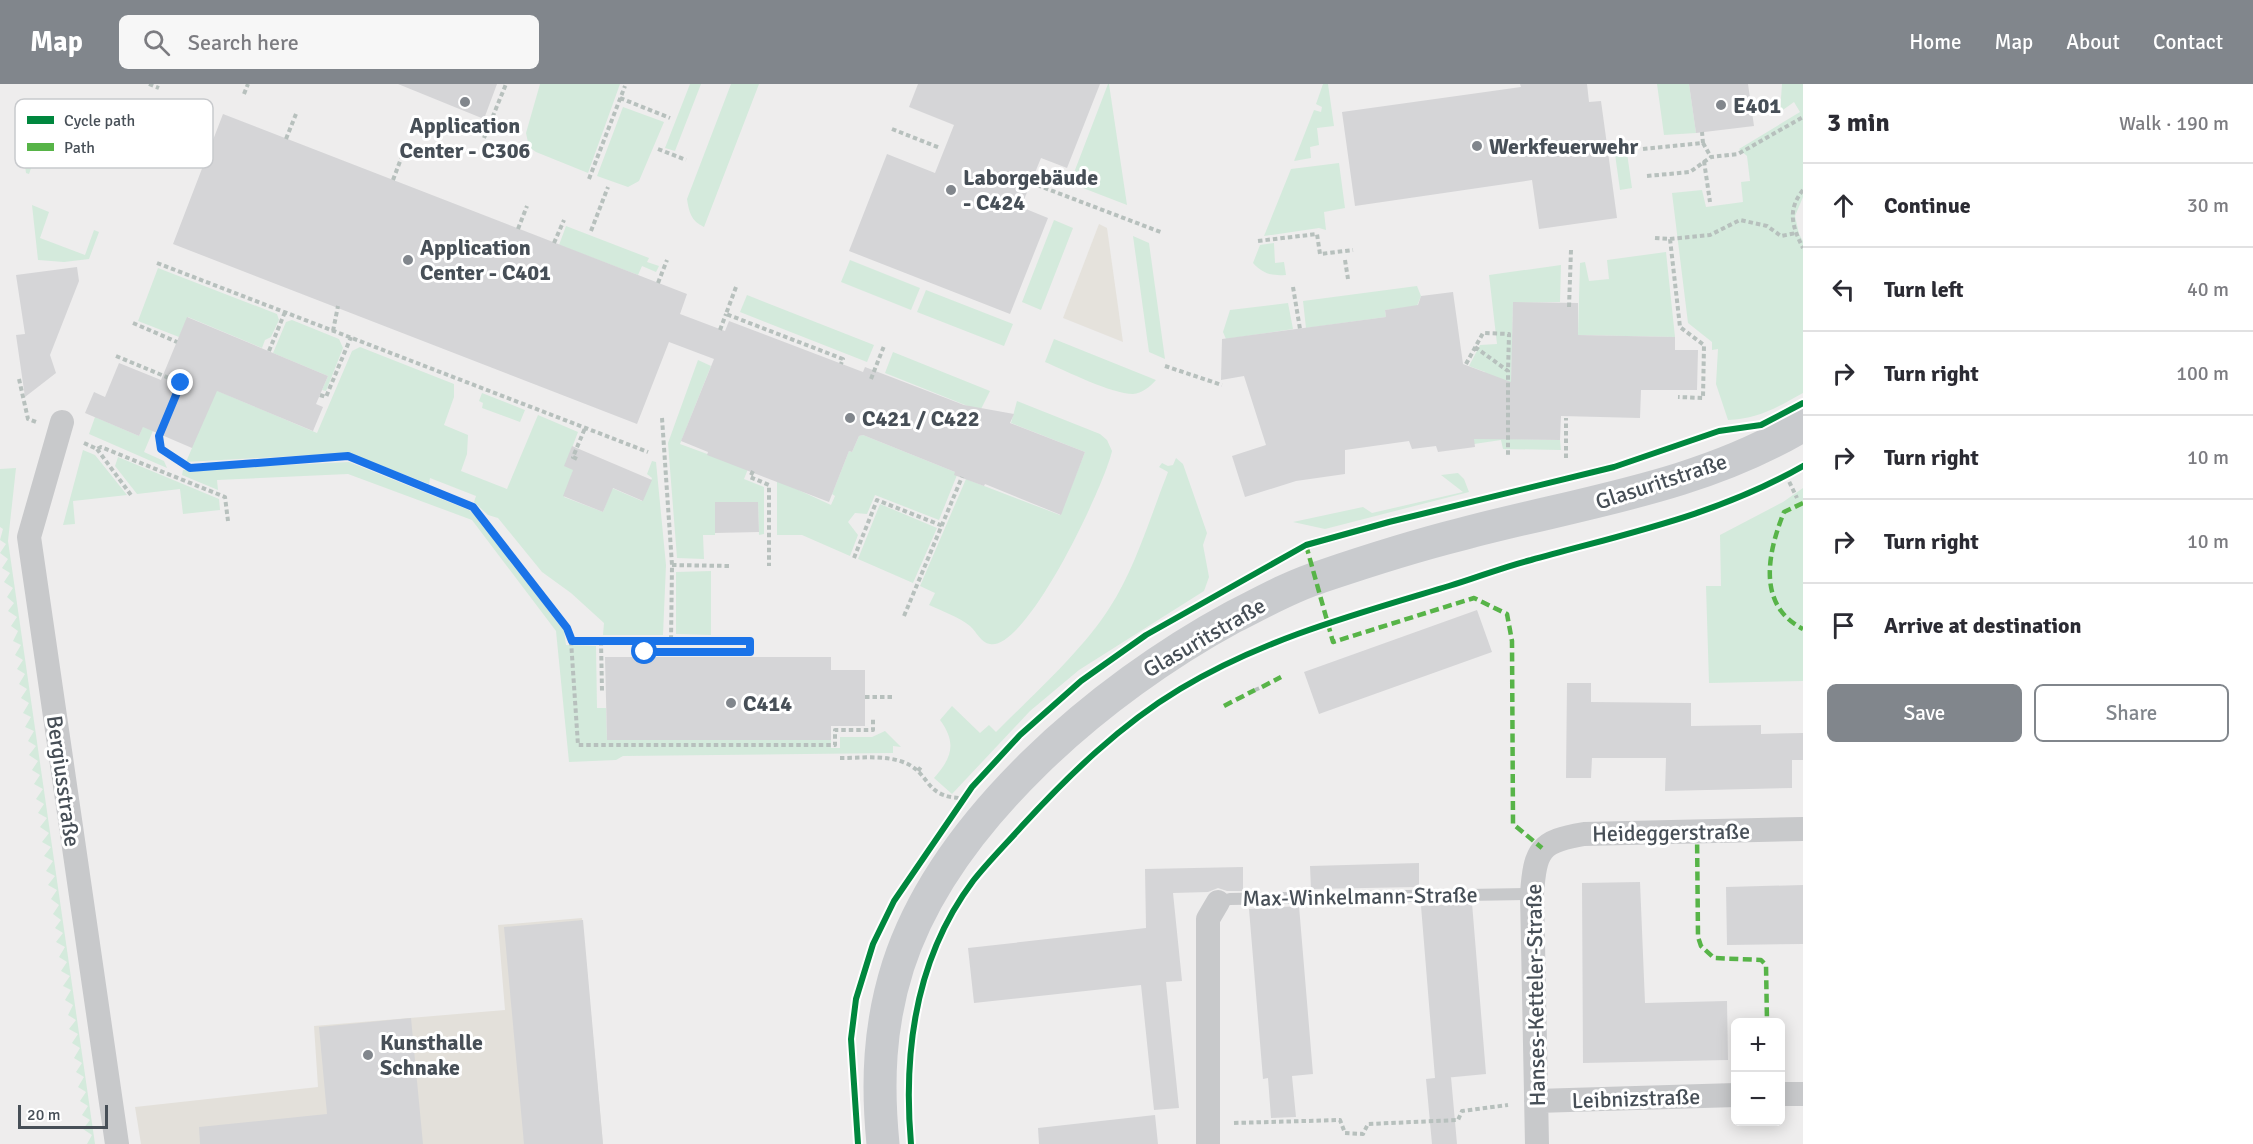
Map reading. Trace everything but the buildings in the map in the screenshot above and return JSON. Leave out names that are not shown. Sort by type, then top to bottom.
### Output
[{"type":"main road","name":"Glasuritstraße","points":[[883,1144],[878,1075],[880,1043],[898,965],[914,927],[943,877],[987,813],[1069,730],[1124,684],[1185,644],[1256,605],[1316,578],[1461,534],[1609,500],[1703,472],[1803,425]]},
{"type":"street","name":"Bergiusstraße","points":[[60,428],[28,537],[117,1144]]},
{"type":"street","name":"Heideggerstraße","points":[[1542,848],[1551,841],[1584,834],[1803,829]]},
{"type":"street","name":"Hanses-Ketteler-Straße","points":[[1536,1144],[1532,894],[1536,858],[1542,848]]},
{"type":"street","name":"Max-Winkelmann-Straße","points":[[1208,1134],[1208,919],[1218,902]]},
{"type":"street","points":[[1785,1094],[1803,1094]]},
{"type":"street","name":"Leibnizstraße","points":[[1536,1101],[1731,1095]]},
{"type":"lane","name":"Max-Winkelmann-Straße","points":[[1218,902],[1230,899],[1532,894]]},
{"type":"path","points":[[149,84],[159,88]]},
{"type":"path","points":[[244,94],[248,84]]},
{"type":"path","points":[[484,138],[506,84]]},
{"type":"path","points":[[589,179],[625,86]]},
{"type":"path","points":[[620,98],[670,118]]},
{"type":"path","points":[[286,139],[296,114]]},
{"type":"path","points":[[1647,176],[1690,172],[1711,157],[1738,154],[1803,117]]},
{"type":"path","points":[[892,129],[940,148]]},
{"type":"path","points":[[1702,132],[1703,143],[1711,157]]},
{"type":"path","points":[[1643,149],[1703,143]]},
{"type":"path","points":[[658,150],[686,160]]},
{"type":"path","points":[[393,180],[402,156]]},
{"type":"path","points":[[1704,161],[1710,202]]},
{"type":"path","points":[[1037,185],[1162,233]]},
{"type":"path","points":[[591,231],[608,187]]},
{"type":"path","points":[[1803,189],[1795,201],[1792,214],[1796,233],[1803,248]]},
{"type":"path","points":[[518,229],[527,206]]},
{"type":"path","points":[[554,243],[564,220]]},
{"type":"path","points":[[1655,238],[1710,235],[1740,220],[1767,226],[1781,236],[1796,233]]},
{"type":"path","points":[[1258,241],[1317,234],[1320,254],[1353,249]]},
{"type":"path","points":[[1670,238],[1680,327],[1704,345],[1703,398],[1678,397]]},
{"type":"path","points":[[1569,308],[1571,250]]},
{"type":"path","points":[[658,283],[667,260]]},
{"type":"path","points":[[1345,260],[1348,279]]},
{"type":"path","points":[[157,263],[648,452]]},
{"type":"path","points":[[1293,286],[1300,328]]},
{"type":"path","points":[[720,330],[736,287]]},
{"type":"path","points":[[333,331],[338,306]]},
{"type":"path","points":[[269,351],[285,312]]},
{"type":"path","points":[[726,314],[843,359],[841,364]]},
{"type":"path","points":[[133,323],[177,342]]},
{"type":"path","points":[[1466,364],[1483,333],[1509,334],[1508,456]]},
{"type":"path","points":[[320,395],[326,398],[351,338]]},
{"type":"path","points":[[871,379],[884,346]]},
{"type":"path","points":[[1475,347],[1508,371]]},
{"type":"path","points":[[116,356],[181,383],[159,436],[161,449],[190,468],[348,456],[473,507],[567,628],[572,641],[578,745],[835,745],[835,730],[873,730],[873,718]]},
{"type":"path","points":[[1165,366],[1222,385]]},
{"type":"path","points":[[20,379],[28,419],[60,428],[97,449],[131,495]]},
{"type":"path","points":[[662,418],[672,565],[671,641]]},
{"type":"path","points":[[1566,418],[1566,458]]},
{"type":"path","points":[[577,459],[573,457],[585,428]]},
{"type":"path","points":[[97,449],[101,447],[225,497],[228,521]]},
{"type":"path","points":[[753,471],[750,477],[769,485],[769,566]]},
{"type":"path","points":[[1786,475],[1797,498]]},
{"type":"path","points":[[904,616],[962,477]]},
{"type":"path","points":[[855,558],[877,500],[943,526]]},
{"type":"path","points":[[672,565],[729,566]]},
{"type":"path","points":[[601,640],[602,691]]},
{"type":"path","points":[[572,641],[750,641],[750,652],[645,652],[645,657]]},
{"type":"path","points":[[1255,690],[1262,687]]},
{"type":"path","points":[[865,697],[893,697]]},
{"type":"path","points":[[840,758],[876,758],[903,762],[918,771],[935,792],[945,797],[965,798]]},
{"type":"path","points":[[918,771],[921,766]]},
{"type":"path","points":[[1208,1134],[1340,1120],[1345,1133],[1363,1134],[1368,1124],[1458,1120],[1462,1111],[1536,1101]]},
{"type":"shaded area","points":[[582,918],[603,1144],[141,1144],[135,1107],[318,1087],[314,1026],[505,1010],[498,925]]},
{"type":"green space","points":[[540,84],[620,84],[588,173],[529,147],[526,133]]},
{"type":"green space","points":[[690,84],[701,84],[675,151],[665,148]]},
{"type":"green space","points":[[731,84],[759,84],[704,227],[691,216],[687,199]]},
{"type":"green space","points":[[1109,84],[1127,205],[1070,183]]},
{"type":"green space","points":[[1323,84],[1328,84],[1334,126],[1317,128],[1319,145],[1310,147],[1311,158],[1294,161],[1314,110],[1321,112],[1322,107],[1316,104]]},
{"type":"green space","points":[[1657,84],[1689,84],[1696,133],[1664,135]]},
{"type":"green space","points":[[1782,84],[1803,84],[1803,197],[1795,216],[1803,241],[1803,393],[1758,415],[1728,420],[1716,384],[1718,349],[1712,350],[1712,342],[1688,323],[1672,193],[1702,190],[1706,207],[1743,202],[1741,182],[1750,181],[1747,156],[1739,149],[1800,112],[1794,102],[1780,112]]},
{"type":"green space","points":[[623,107],[664,122],[639,181],[628,187],[597,176]]},
{"type":"green space","points":[[1626,146],[1632,188],[1620,190],[1614,147]]},
{"type":"green space","points":[[1339,163],[1345,208],[1324,212],[1326,230],[1319,228],[1264,236],[1291,169]]},
{"type":"green space","points":[[25,168],[31,168],[29,174],[26,173]]},
{"type":"green space","points":[[32,205],[49,212],[40,238],[85,255],[94,230],[99,232],[89,259],[64,262],[38,260]]},
{"type":"green space","points":[[1054,220],[1073,228],[1041,310],[1022,302]]},
{"type":"green space","points":[[566,226],[649,258],[647,262],[659,266],[656,272],[642,266],[638,275],[559,245]]},
{"type":"green space","points":[[1133,236],[1149,243],[1165,359],[1149,352]]},
{"type":"green space","points":[[1274,243],[1275,263],[1284,262],[1286,275],[1268,274],[1253,263],[1260,245]]},
{"type":"green space","points":[[1666,252],[1675,337],[1578,335],[1580,263],[1585,262],[1589,281],[1609,279],[1607,260]]},
{"type":"green space","points":[[850,260],[920,288],[911,310],[841,282]]},
{"type":"green space","points":[[1561,265],[1560,302],[1513,303],[1510,439],[1560,440],[1561,450],[1503,449],[1501,440],[1474,444],[1473,437],[1489,400],[1485,372],[1469,366],[1480,345],[1497,344],[1489,275]]},
{"type":"green space","points":[[158,268],[277,314],[279,320],[271,337],[265,340],[262,348],[188,317],[179,337],[138,321]]},
{"type":"green space","points":[[1417,286],[1421,296],[1417,306],[1385,310],[1386,317],[1306,328],[1303,301]]},
{"type":"green space","points":[[926,290],[1013,324],[1004,346],[917,312]]},
{"type":"green space","points":[[747,295],[874,345],[867,362],[740,312]]},
{"type":"green space","points":[[1288,303],[1293,329],[1226,339],[1223,332],[1230,310]]},
{"type":"green space","points":[[292,320],[339,339],[343,348],[326,391],[322,390],[328,376],[273,353],[286,322]]},
{"type":"green space","points":[[1054,339],[1156,380],[1146,389],[1133,394],[1113,390],[1089,381],[1045,362]]},
{"type":"green space","points":[[360,347],[454,384],[454,397],[444,425],[468,435],[467,454],[461,471],[507,489],[538,415],[578,432],[567,461],[575,465],[564,497],[603,512],[612,488],[642,501],[652,478],[647,474],[652,461],[656,462],[666,565],[663,635],[603,635],[604,623],[571,593],[542,572],[498,518],[488,515],[474,502],[476,496],[430,478],[429,484],[348,453],[186,462],[192,448],[192,380],[317,433],[352,351]]},
{"type":"green space","points":[[893,352],[990,391],[980,411],[885,373]]},
{"type":"green space","points":[[698,360],[711,366],[680,444],[748,469],[744,479],[764,487],[764,534],[759,535],[758,502],[716,502],[715,535],[703,535],[704,559],[677,558],[668,443]]},
{"type":"green space","points":[[162,381],[168,395],[144,452],[164,461],[167,468],[89,434],[95,417],[139,436]]},
{"type":"green space","points":[[482,393],[525,410],[520,422],[482,408],[483,403],[479,401]]},
{"type":"green space","points":[[1017,401],[1100,434],[1107,440],[1112,451],[1080,528],[1043,595],[1024,621],[1006,639],[990,644],[966,623],[929,605],[935,593],[920,586],[966,479],[1060,515],[1085,452],[1011,423]]},
{"type":"green space","points":[[863,435],[955,472],[957,475],[939,520],[875,495],[867,514],[855,513],[848,522],[858,535],[850,556],[802,535],[777,535],[777,480],[831,505],[835,496],[832,494],[849,451],[852,452],[859,436]]},
{"type":"green space","points":[[83,450],[95,455],[127,495],[73,501],[75,524],[63,525]]},
{"type":"green space","points":[[118,457],[219,499],[220,510],[183,514],[180,489],[137,494],[115,466]]},
{"type":"green space","points":[[1176,458],[1183,464],[1207,533],[1203,545],[1209,577],[1204,591],[1079,670],[1030,711],[952,794],[934,778],[945,764],[950,750],[949,736],[940,720],[952,706],[980,733],[989,725],[996,732],[1072,656],[1099,623],[1119,592],[1135,559],[1168,472],[1159,467],[1162,463],[1168,466],[1173,465]]},
{"type":"green space","points":[[349,462],[469,510],[477,516],[564,631],[566,645],[596,646],[597,708],[606,708],[607,740],[831,740],[831,748],[840,748],[840,737],[872,737],[885,731],[901,747],[893,746],[893,753],[623,756],[616,760],[569,762],[556,631],[472,520],[348,474],[217,480],[218,490],[182,475],[183,470]]},
{"type":"green space","points":[[16,468],[8,541],[95,1144],[87,1144],[92,1135],[83,1129],[90,1120],[82,1115],[88,1106],[80,1101],[86,1092],[78,1087],[84,1077],[76,1072],[82,1063],[74,1058],[80,1048],[72,1043],[78,1034],[69,1029],[76,1020],[68,1015],[73,1005],[65,1000],[71,990],[63,986],[70,976],[61,971],[67,962],[59,957],[65,947],[56,942],[63,933],[55,928],[61,920],[53,914],[59,905],[51,899],[57,890],[48,885],[55,876],[46,871],[53,861],[44,856],[51,847],[42,842],[49,833],[40,827],[47,818],[38,813],[44,804],[36,799],[43,789],[34,784],[40,775],[32,770],[38,761],[29,755],[36,746],[28,741],[34,731],[25,727],[31,717],[23,713],[29,703],[21,698],[27,689],[19,684],[25,674],[17,669],[23,660],[15,655],[21,645],[13,641],[18,631],[11,626],[17,617],[8,611],[14,603],[7,597],[13,588],[4,582],[10,573],[2,568],[8,559],[0,553],[6,544],[0,540],[3,529],[0,527],[0,469]]},
{"type":"green space","points":[[1458,473],[1464,479],[1469,492],[1325,529],[1293,522],[1363,507],[1372,513],[1463,492],[1441,475]]},
{"type":"green space","points":[[1803,488],[1803,681],[1709,683],[1706,586],[1721,586],[1720,535],[1783,502]]},
{"type":"green space","points":[[880,504],[937,528],[913,583],[858,559]]},
{"type":"green space","points":[[711,571],[711,635],[676,634],[676,572]]},
{"type":"sand","points":[[1099,224],[1107,228],[1123,342],[1063,318]]},
{"type":"marked path","points":[[1803,503],[1784,512],[1774,544],[1770,576],[1772,592],[1778,606],[1788,619],[1803,629]]},
{"type":"marked path","points":[[1306,545],[1333,642],[1474,598],[1507,614],[1512,641],[1513,824],[1542,848]]},
{"type":"marked path","points":[[1262,687],[1281,677]]},
{"type":"marked path","points":[[1224,706],[1255,690]]},
{"type":"marked path","points":[[1697,831],[1698,937],[1701,946],[1714,958],[1761,960],[1766,965],[1767,1018]]},
{"type":"cycle path","points":[[858,1144],[851,1039],[856,999],[873,944],[894,901],[972,787],[1020,735],[1081,681],[1146,635],[1306,545],[1389,522],[1614,467],[1719,431],[1761,425],[1803,403]]},
{"type":"cycle path","points":[[911,1144],[909,1075],[918,1006],[926,973],[938,941],[954,910],[973,881],[1040,807],[1096,752],[1137,718],[1212,671],[1311,629],[1510,566],[1670,522],[1738,498],[1803,466]]},
{"type":"place","name":"Application Center - C306","points":[[465,102]]},
{"type":"place","name":"E401","points":[[1721,105]]},
{"type":"place","name":"Werkfeuerwehr","points":[[1477,146]]},
{"type":"place","name":"Laborgebäude - C424","points":[[951,190]]},
{"type":"place","name":"Application Center - C401","points":[[408,260]]},
{"type":"place","name":"C421 / C422","points":[[850,418]]},
{"type":"place","name":"C414","points":[[731,703]]},
{"type":"place","name":"Kunsthalle Schnake","points":[[368,1055]]},
{"type":"route","points":[[181,383],[159,436],[161,449],[181,464],[190,468],[348,456],[473,507],[567,628],[572,641],[750,641],[750,652],[645,652]]}]
